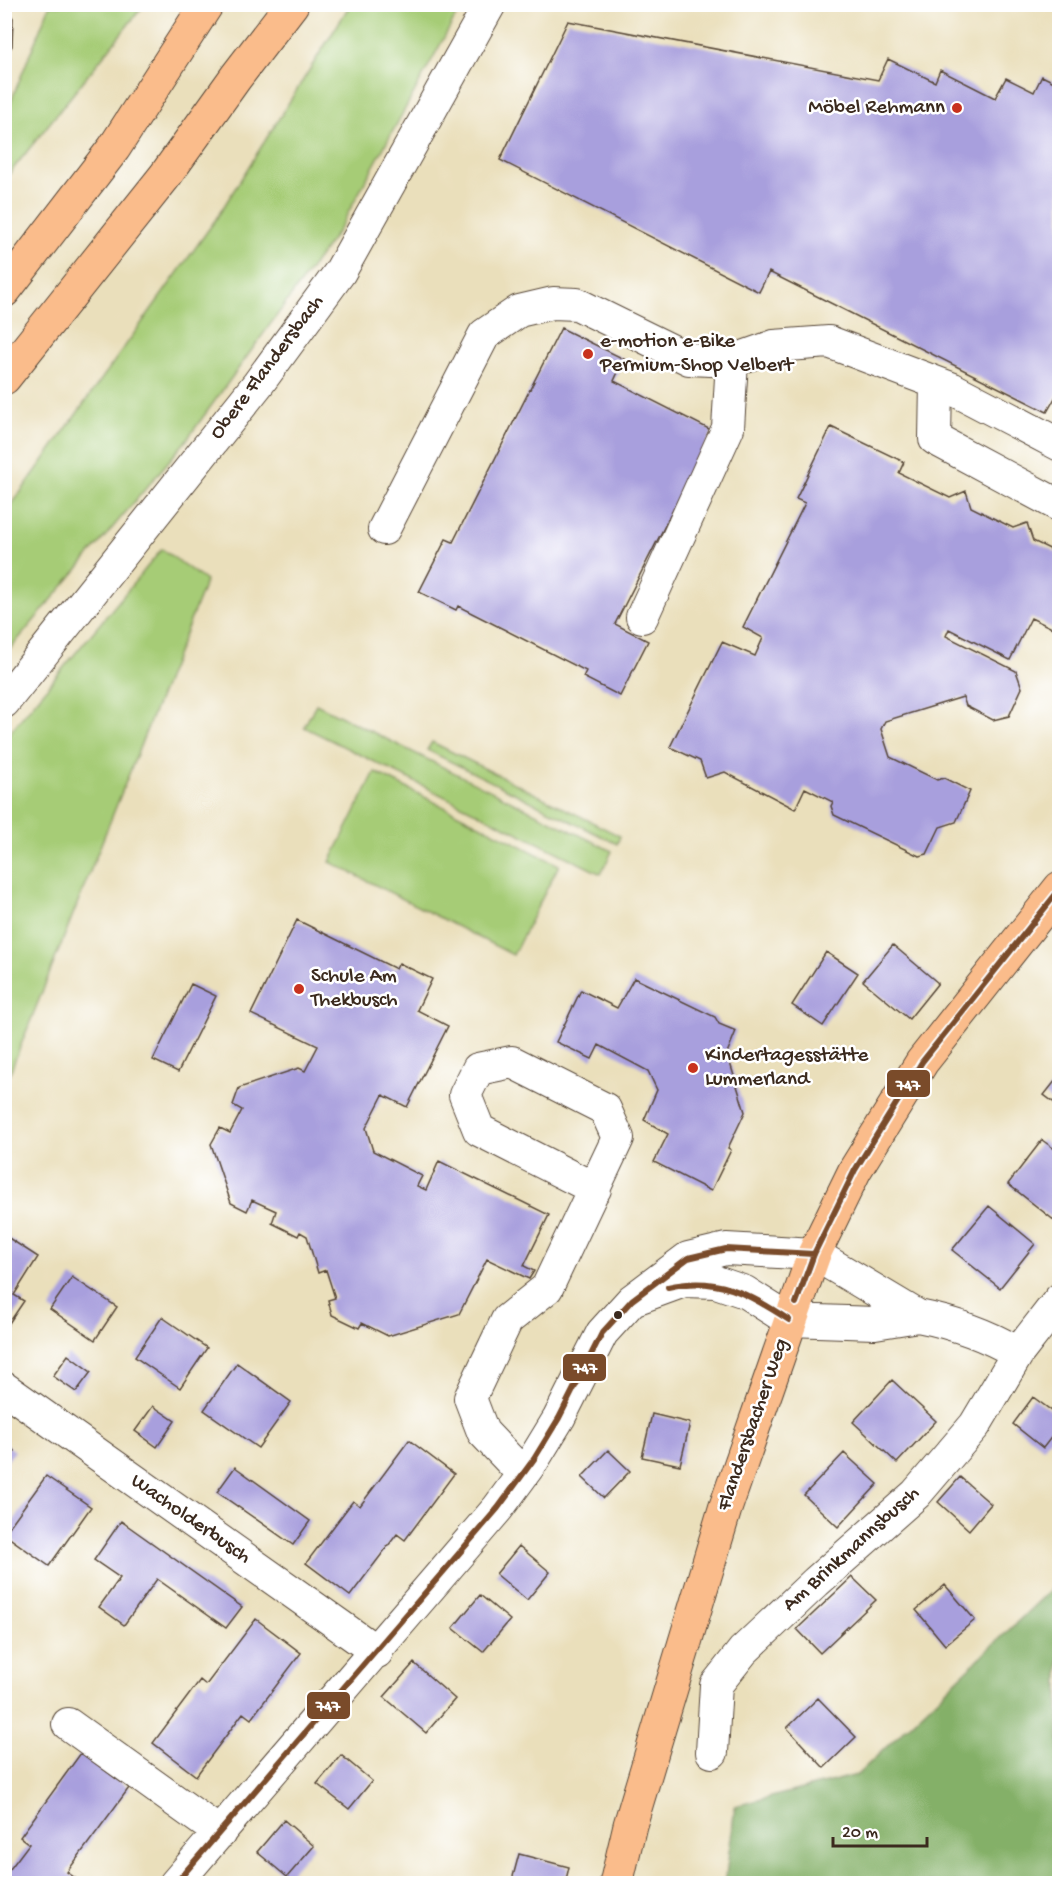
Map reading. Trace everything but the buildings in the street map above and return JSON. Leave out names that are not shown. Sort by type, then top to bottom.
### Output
[{"type":"main road","points":[[4,291],[114,148],[207,4]]},
{"type":"main road","points":[[236,77],[280,4]]},
{"type":"main road","points":[[4,378],[165,176],[292,4]]},
{"type":"main road","name":"Flandersbacher Weg","points":[[616,1884],[630,1825],[725,1509],[789,1320],[814,1254],[855,1170],[922,1062],[1059,888]]},
{"type":"street","name":"Obere Flandersbach","points":[[4,702],[258,384],[340,272],[490,4]]},
{"type":"street","points":[[384,530],[484,335],[519,311],[553,303],[577,304],[689,359],[732,361],[774,346],[829,342],[936,383],[1059,444]]},
{"type":"street","points":[[642,617],[728,428],[732,361]]},
{"type":"street","points":[[936,383],[935,439],[1059,506]]},
{"type":"street","points":[[523,1474],[483,1432],[470,1398],[507,1320],[547,1288],[595,1189],[618,1138],[605,1109],[512,1062],[478,1069],[465,1095],[479,1130],[595,1189]]},
{"type":"street","points":[[175,1884],[377,1652],[498,1508],[559,1418],[602,1333],[632,1300],[688,1258],[726,1249],[814,1254],[918,1316]]},
{"type":"street","points":[[632,1300],[684,1281],[716,1282],[745,1292],[789,1320],[875,1323],[918,1316],[950,1322],[992,1338],[1018,1353]]},
{"type":"street","name":"Am Brinkmannsbusch","points":[[712,1752],[717,1685],[743,1652],[816,1582],[916,1494],[975,1425],[1018,1353],[1059,1299]]},
{"type":"street","name":"Wacholderbusch","points":[[4,1388],[377,1652]]},
{"type":"street","points":[[68,1725],[220,1833]]},
{"type":"green space","points":[[50,5],[144,5],[5,179],[5,116]]},
{"type":"green space","points":[[350,5],[462,5],[338,231],[185,442],[5,655],[5,514],[216,219]]},
{"type":"green space","points":[[162,549],[206,581],[5,1085],[5,738]]},
{"type":"green space","points":[[316,704],[612,851],[601,874],[304,727]]},
{"type":"green space","points":[[432,742],[620,836],[617,844],[427,750]]},
{"type":"green space","points":[[375,772],[559,865],[513,955],[330,862]]},
{"type":"green space","points":[[1059,1582],[1059,1883],[725,1883],[735,1806],[857,1775]]},
{"type":"transit line","name":"747","points":[[796,1303],[814,1254],[855,1170],[922,1062],[1060,889]]},
{"type":"transit line","name":"747","points":[[175,1884],[498,1508],[534,1459],[559,1418],[602,1333],[632,1300],[688,1258],[726,1249],[814,1254]]},
{"type":"transit line","name":"747","points":[[668,1287],[702,1283],[732,1289],[760,1302],[789,1320]]},
{"type":"place","name":"Möbel Rehmann","points":[[957,108]]},
{"type":"place","name":"e-motion e-Bike Permium-Shop Velbert","points":[[588,354]]},
{"type":"place","name":"Schule Am Thekbusch","points":[[299,989]]},
{"type":"place","name":"Kindertagesstätte Lummerland","points":[[693,1068]]}]
